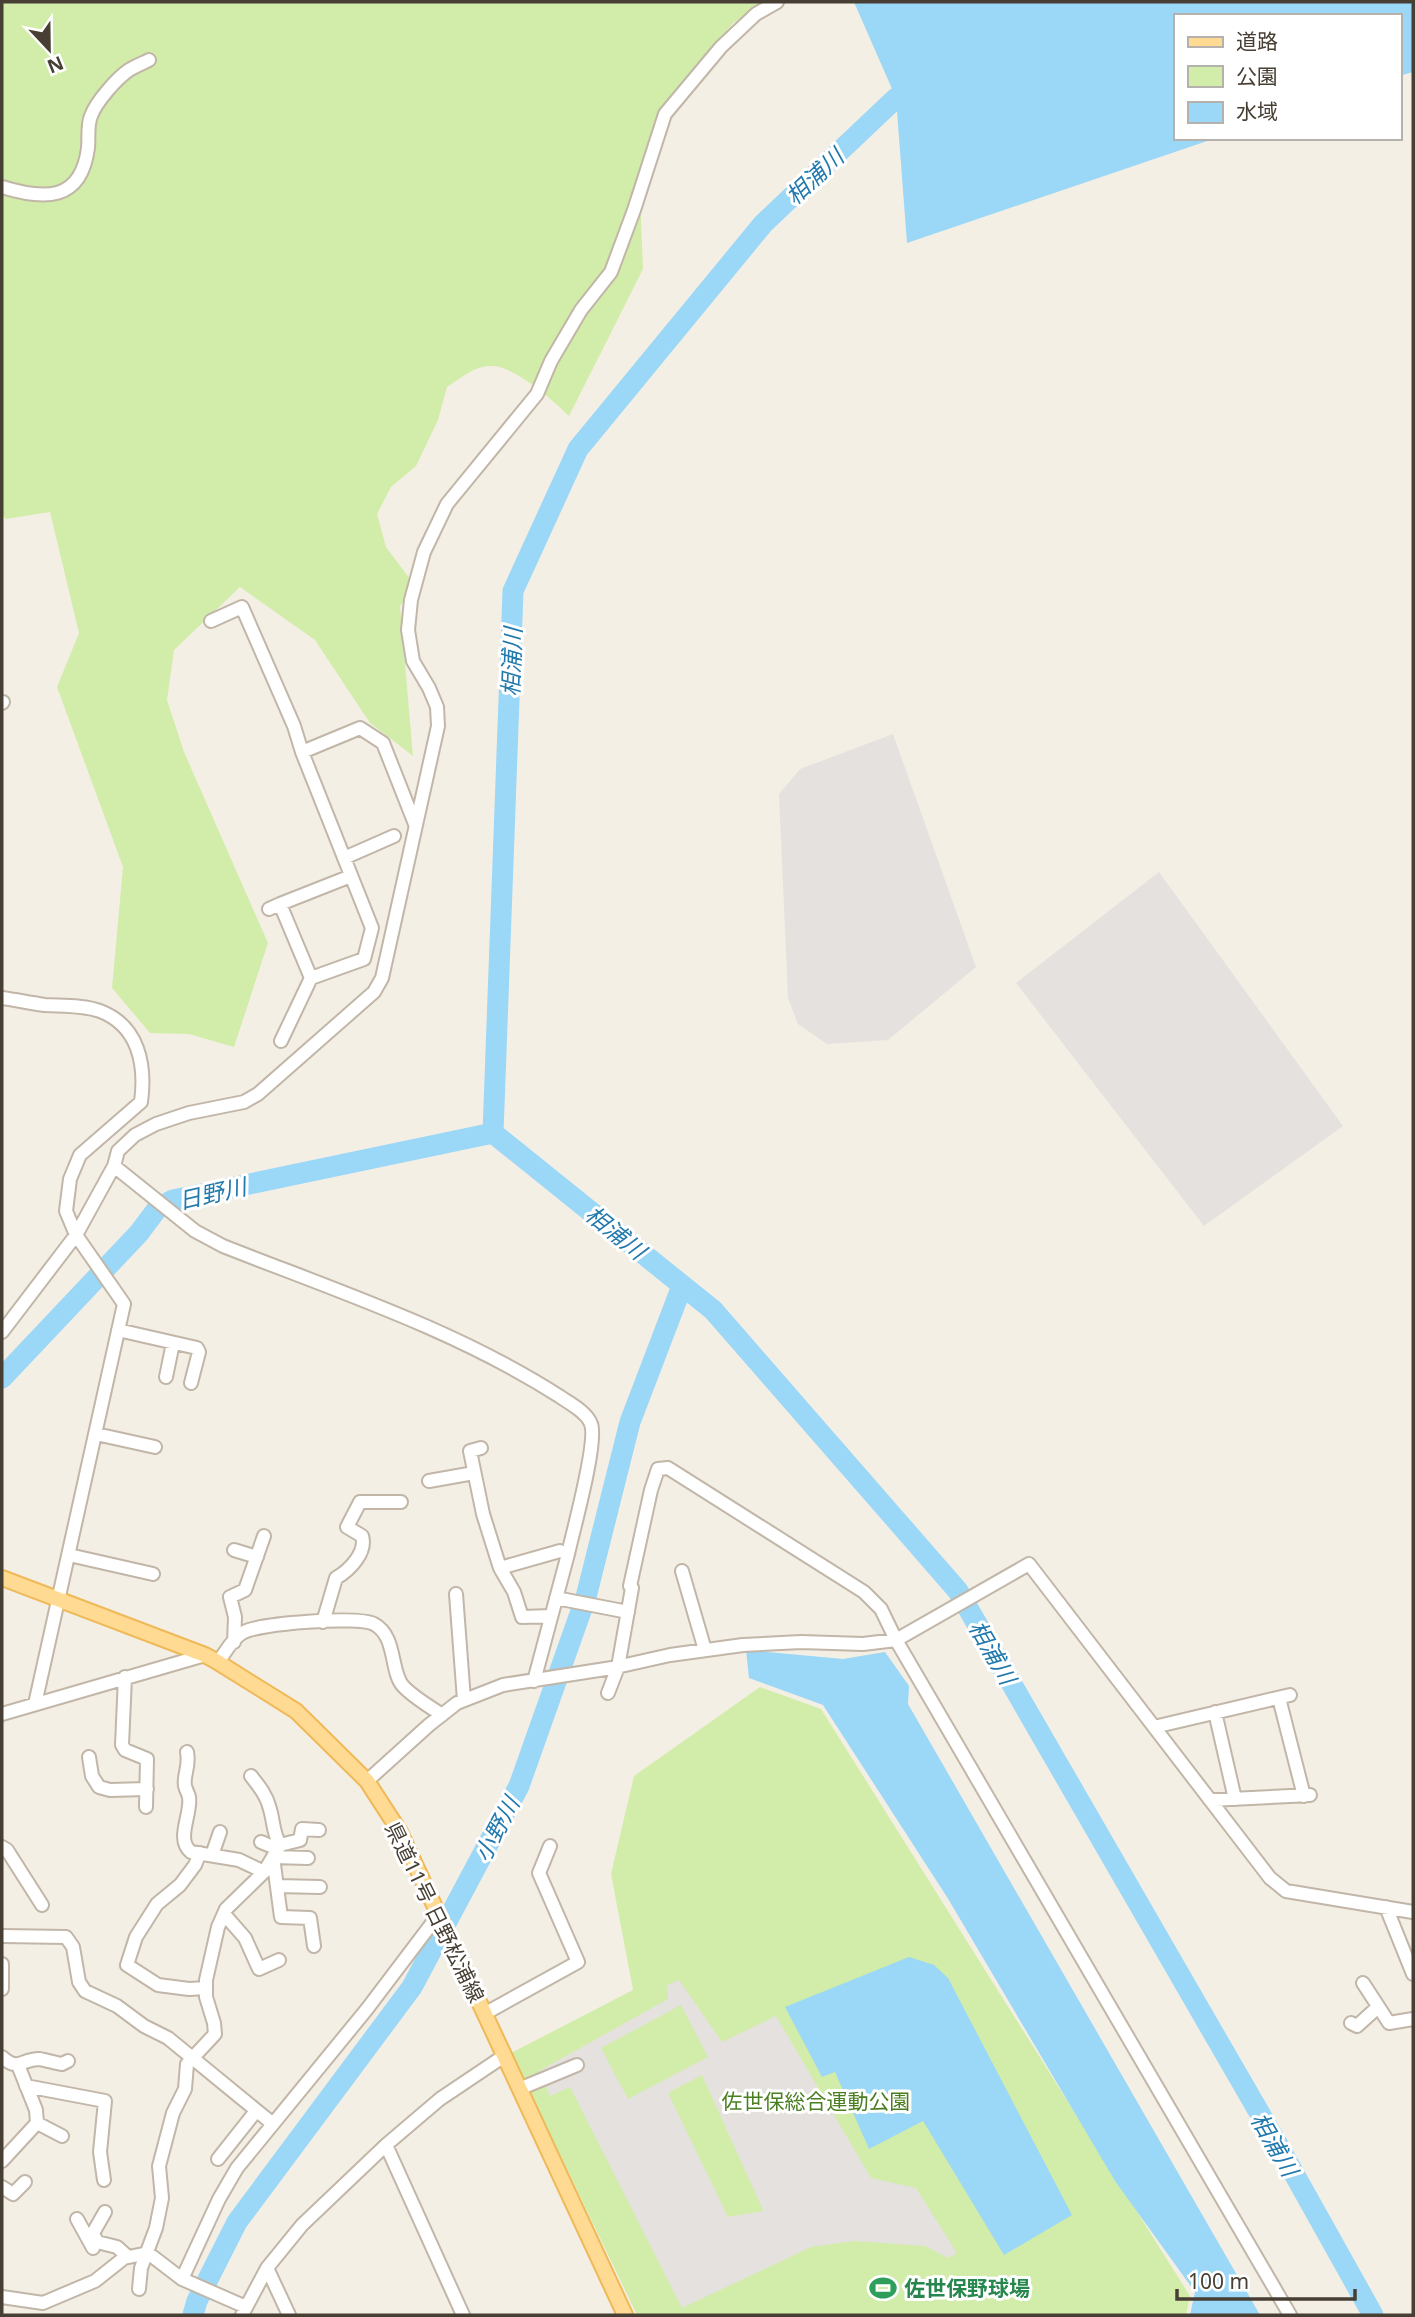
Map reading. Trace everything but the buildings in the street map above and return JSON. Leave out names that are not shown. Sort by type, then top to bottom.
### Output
[{"type":"main road","name":"県道11号 日野松浦線","points":[[2,1578],[218,1662],[296,1711],[368,1782],[400,1832],[504,2056],[526,2086],[625,2315]]},
{"type":"street","points":[[2,1332],[80,1240],[114,1166],[118,1151],[135,1135],[156,1124],[189,1113],[244,1102],[258,1094],[374,992],[386,964],[438,726],[437,707],[414,661],[408,631],[411,600],[424,552],[447,504],[537,394],[551,361],[581,310],[611,272],[665,114],[721,47],[756,14],[777,2]]},
{"type":"street","points":[[2,187],[27,195],[48,196],[77,182],[87,152],[90,116],[109,88],[130,69],[149,60]]},
{"type":"street","points":[[211,621],[243,607],[294,726],[372,928],[364,959],[311,978],[281,1041]]},
{"type":"street","points":[[302,752],[360,727],[383,743],[415,825]]},
{"type":"street","points":[[344,858],[394,836]]},
{"type":"street","points":[[311,978],[275,906],[352,876]]},
{"type":"street","points":[[2,997],[98,1010],[114,1018],[130,1031],[141,1056],[144,1083],[141,1102],[80,1155],[70,1179],[65,1211],[80,1240],[124,1304],[35,1704]]},
{"type":"street","points":[[114,1166],[195,1231],[223,1246],[443,1333],[534,1380],[591,1421],[593,1432],[583,1493],[551,1616],[538,1680]]},
{"type":"street","points":[[118,1330],[197,1348],[200,1352],[191,1383]]},
{"type":"street","points":[[166,1377],[173,1343]]},
{"type":"street","points":[[96,1434],[155,1447]]},
{"type":"street","points":[[481,1448],[470,1451],[483,1514],[500,1568],[514,1592],[522,1617],[551,1616]]},
{"type":"street","points":[[608,1693],[651,1490],[658,1469],[668,1468],[864,1592],[881,1609],[899,1638],[1290,2315]]},
{"type":"street","points":[[429,1481],[474,1473]]},
{"type":"street","points":[[323,1622],[336,1578],[345,1572],[362,1552],[362,1536],[347,1527],[360,1502],[401,1502]]},
{"type":"street","points":[[234,1642],[235,1617],[230,1597],[245,1590],[264,1536]]},
{"type":"street","points":[[234,1549],[257,1557]]},
{"type":"street","points":[[500,1568],[560,1551],[568,1554]]},
{"type":"street","points":[[69,1556],[153,1574]]},
{"type":"street","points":[[368,1782],[442,1715],[464,1700],[503,1685],[670,1655],[743,1645],[801,1642],[863,1644],[899,1638],[1023,1567],[1154,1727],[1270,1878],[1286,1891],[1413,1912]]},
{"type":"street","points":[[682,1571],[705,1650]]},
{"type":"street","points":[[218,1589],[238,1593]]},
{"type":"street","points":[[456,1594],[464,1700]]},
{"type":"street","points":[[556,1599],[627,1612]]},
{"type":"street","points":[[218,1662],[242,1633],[262,1626],[358,1619],[375,1624],[385,1635],[401,1684],[442,1715]]},
{"type":"street","points":[[2,1714],[205,1655]]},
{"type":"street","points":[[125,1677],[122,1745],[125,1750],[147,1759],[146,1807]]},
{"type":"street","points":[[1154,1727],[1285,1696],[1307,1796],[1210,1800]]},
{"type":"street","points":[[1215,1712],[1235,1798]]},
{"type":"street","points":[[187,1752],[189,1763],[185,1784],[189,1798],[184,1839],[187,1848],[191,1852],[239,1860],[264,1872]]},
{"type":"street","points":[[89,1757],[92,1776],[99,1787],[110,1790],[147,1789]]},
{"type":"street","points":[[251,1776],[263,1791],[269,1806],[277,1850],[277,1886],[281,1917],[310,1918],[314,1946]]},
{"type":"street","points":[[139,2289],[141,2268],[156,2228],[162,2198],[159,2166],[173,2113],[185,2089],[187,2064],[215,2034],[206,1988],[211,1953],[224,1914],[264,1872],[277,1850],[300,1840],[302,1829],[319,1830]]},
{"type":"street","points":[[206,1988],[158,1985],[127,1965],[136,1937],[157,1904],[180,1885],[220,1832]]},
{"type":"street","points":[[261,1842],[277,1850],[308,1858]]},
{"type":"street","points":[[484,2014],[578,1962],[539,1873],[550,1846]]},
{"type":"street","points":[[2,1847],[41,1897]]},
{"type":"street","points":[[277,1886],[320,1887]]},
{"type":"street","points":[[1386,1907],[1413,1974]]},
{"type":"street","points":[[224,1914],[245,1938],[258,1969],[279,1960]]},
{"type":"street","points":[[184,2280],[219,2199],[237,2168],[367,2009],[439,1914]]},
{"type":"street","points":[[2,1936],[66,1937],[73,1947],[79,1982],[85,1991],[117,2006],[144,2026],[168,2038],[273,2124]]},
{"type":"street","points":[[2,1964],[2,1989]]},
{"type":"street","points":[[1363,1983],[1388,2023],[1413,2019]]},
{"type":"street","points":[[1351,2023],[1357,2026],[1378,2007]]},
{"type":"street","points":[[148,2253],[184,2280],[242,2309],[267,2269],[302,2225],[386,2145],[440,2099],[504,2056]]},
{"type":"street","points":[[2,2057],[9,2064],[18,2065],[38,2059],[62,2064],[68,2061]]},
{"type":"street","points":[[2,2161],[37,2123],[36,2110],[18,2065]]},
{"type":"street","points":[[526,2086],[577,2065]]},
{"type":"street","points":[[26,2086],[104,2101],[100,2152],[104,2180]]},
{"type":"street","points":[[218,2159],[256,2111]]},
{"type":"street","points":[[37,2123],[62,2136]]},
{"type":"street","points":[[386,2145],[463,2315]]},
{"type":"street","points":[[2,2187],[13,2194],[25,2182]]},
{"type":"street","points":[[105,2212],[93,2233],[97,2242],[117,2247],[125,2259]]},
{"type":"street","points":[[77,2219],[92,2248],[125,2259]]},
{"type":"street","points":[[2,2297],[43,2303],[95,2281],[125,2259],[148,2253]]},
{"type":"street","points":[[267,2269],[289,2315]]},
{"type":"green space","points":[[2,2],[766,2],[733,23],[681,88],[640,196],[643,269],[569,416],[533,385],[510,371],[491,366],[473,370],[447,387],[438,420],[416,466],[391,487],[377,514],[386,547],[416,587],[400,606],[413,756],[370,723],[315,640],[240,587],[174,650],[167,700],[184,752],[268,943],[234,1047],[189,1034],[150,1033],[112,988],[123,867],[57,687],[79,633],[50,512],[6,519],[2,515]]},
{"type":"green space","name":"佐世保総合運動公園","points":[[760,1687],[821,1709],[1190,2296],[1186,2315],[637,2315],[511,2053],[633,1990],[611,1874],[634,1776]]},
{"type":"shaded area","points":[[893,734],[976,967],[888,1040],[827,1044],[798,1024],[788,998],[779,794],[800,769]]},
{"type":"shaded area","points":[[1159,872],[1343,1126],[1204,1226],[1016,983]]},
{"type":"shaded area","points":[[679,1980],[722,2042],[776,2016],[871,2178],[916,2188],[957,2253],[948,2258],[925,2246],[854,2241],[811,2247],[682,2308],[570,2087],[550,2096],[539,2071],[668,1999],[667,1985]],"holes":[[[681,2005],[708,2057],[628,2099],[601,2048]],[[702,2075],[763,2210],[763,2211],[728,2217],[668,2093]]]},
{"type":"water","points":[[854,2],[1413,2],[1413,72],[1401,75],[1401,14],[1174,14],[1174,140],[1210,140],[907,243],[896,98]]},
{"type":"water","points":[[746,1650],[843,1659],[885,1652],[909,1686],[908,1704],[1260,2315],[1190,2315],[1195,2292],[1115,2181],[947,1897],[823,1705],[749,1678]]},
{"type":"water","points":[[909,1957],[934,1965],[948,1978],[1072,2215],[1004,2255],[923,2121],[869,2149],[835,2072],[822,2077],[785,2007]]},
{"type":"waterway","name":"相浦川","points":[[896,98],[763,224],[578,449],[513,591],[493,1133],[713,1310],[958,1591],[1278,2145],[1373,2315]]},
{"type":"waterway","name":"日野川","points":[[2,1378],[139,1233],[157,1209],[173,1200],[493,1133]]},
{"type":"waterway","name":"小野川","points":[[193,2315],[197,2301],[237,2222],[412,1987],[519,1786],[586,1597],[630,1422],[682,1286]]},
{"type":"place","name":"佐世保野球場","points":[[883,2288]]}]
